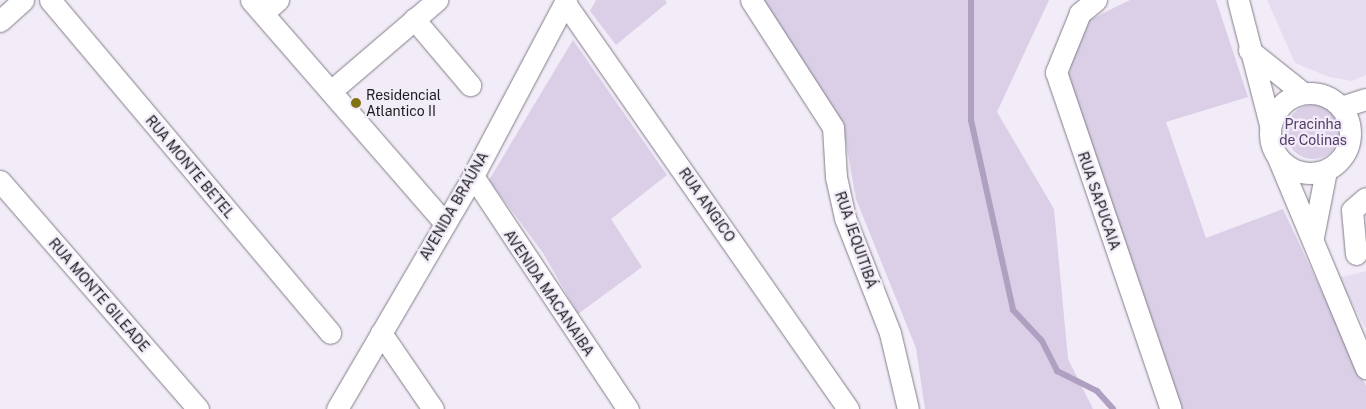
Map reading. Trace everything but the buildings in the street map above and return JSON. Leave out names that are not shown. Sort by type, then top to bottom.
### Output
[{"type":"street","points":[[0,21],[23,0]]},
{"type":"street","name":"RUA MONTE BETEL","points":[[50,0],[330,334]]},
{"type":"street","points":[[331,91],[437,0]]},
{"type":"street","name":"RUA JEQUITIBÁ","points":[[750,0],[833,127],[836,177],[846,218],[890,333],[908,409]]},
{"type":"street","name":"RUA SAPUCAIA","points":[[1096,0],[1080,13],[1056,72],[1171,409]]},
{"type":"street","points":[[1238,0],[1249,50],[1270,125],[1270,143],[1313,238],[1320,268],[1366,368]]},
{"type":"street","name":"AVENIDA BRAÚNA","points":[[336,409],[444,222],[473,176],[565,1]]},
{"type":"street","name":"RUA ANGICO","points":[[565,1],[848,409]]},
{"type":"street","points":[[264,4],[331,91],[444,222]]},
{"type":"street","points":[[414,19],[470,85]]},
{"type":"street","points":[[1249,50],[1303,93]]},
{"type":"street","points":[[1270,125],[1282,105],[1303,93],[1320,94],[1341,107],[1350,124],[1346,152]]},
{"type":"street","points":[[1341,107],[1366,98]]},
{"type":"street","points":[[1313,238],[1326,170],[1366,137]]},
{"type":"street","points":[[1278,158],[1296,172],[1326,170]]},
{"type":"street","name":"AVENIDA MACANAIBA","points":[[473,176],[628,409]]},
{"type":"street","name":"RUA MONTE GILEADE","points":[[0,181],[198,409]]},
{"type":"street","points":[[1356,254],[1352,210],[1366,198]]},
{"type":"street","points":[[381,333],[433,409]]},
{"type":"shaded area","points":[[1267,0],[1366,0],[1366,75],[1352,81],[1329,77],[1295,63]]},
{"type":"shaded area","points":[[1366,271],[1366,329],[1338,278]]},
{"type":"green space","points":[[596,0],[665,0],[667,3],[616,45],[590,11]]},
{"type":"green space","points":[[763,0],[1049,0],[997,112],[1054,209],[1068,359],[1093,409],[925,409],[916,348],[856,199],[842,121]]},
{"type":"green space","points":[[1130,0],[1216,0],[1248,97],[1166,122],[1206,238],[1283,209],[1366,386],[1366,409],[1179,409],[1066,86],[1081,24]]},
{"type":"green space","points":[[573,40],[667,175],[611,219],[642,267],[578,314],[543,253],[489,180]]},
{"type":"green space","name":"Pracinha de Colinas","points":[[1308,105],[1318,105],[1328,109],[1336,117],[1340,132],[1336,147],[1328,155],[1318,159],[1308,159],[1298,155],[1290,147],[1286,137],[1286,127],[1290,117],[1298,109]]},
{"type":"waterway","points":[[971,0],[971,120],[1013,310],[1042,341],[1057,371],[1097,391],[1113,409]]},
{"type":"place","name":"Residencial Atlantico II","points":[[356,103]]}]
